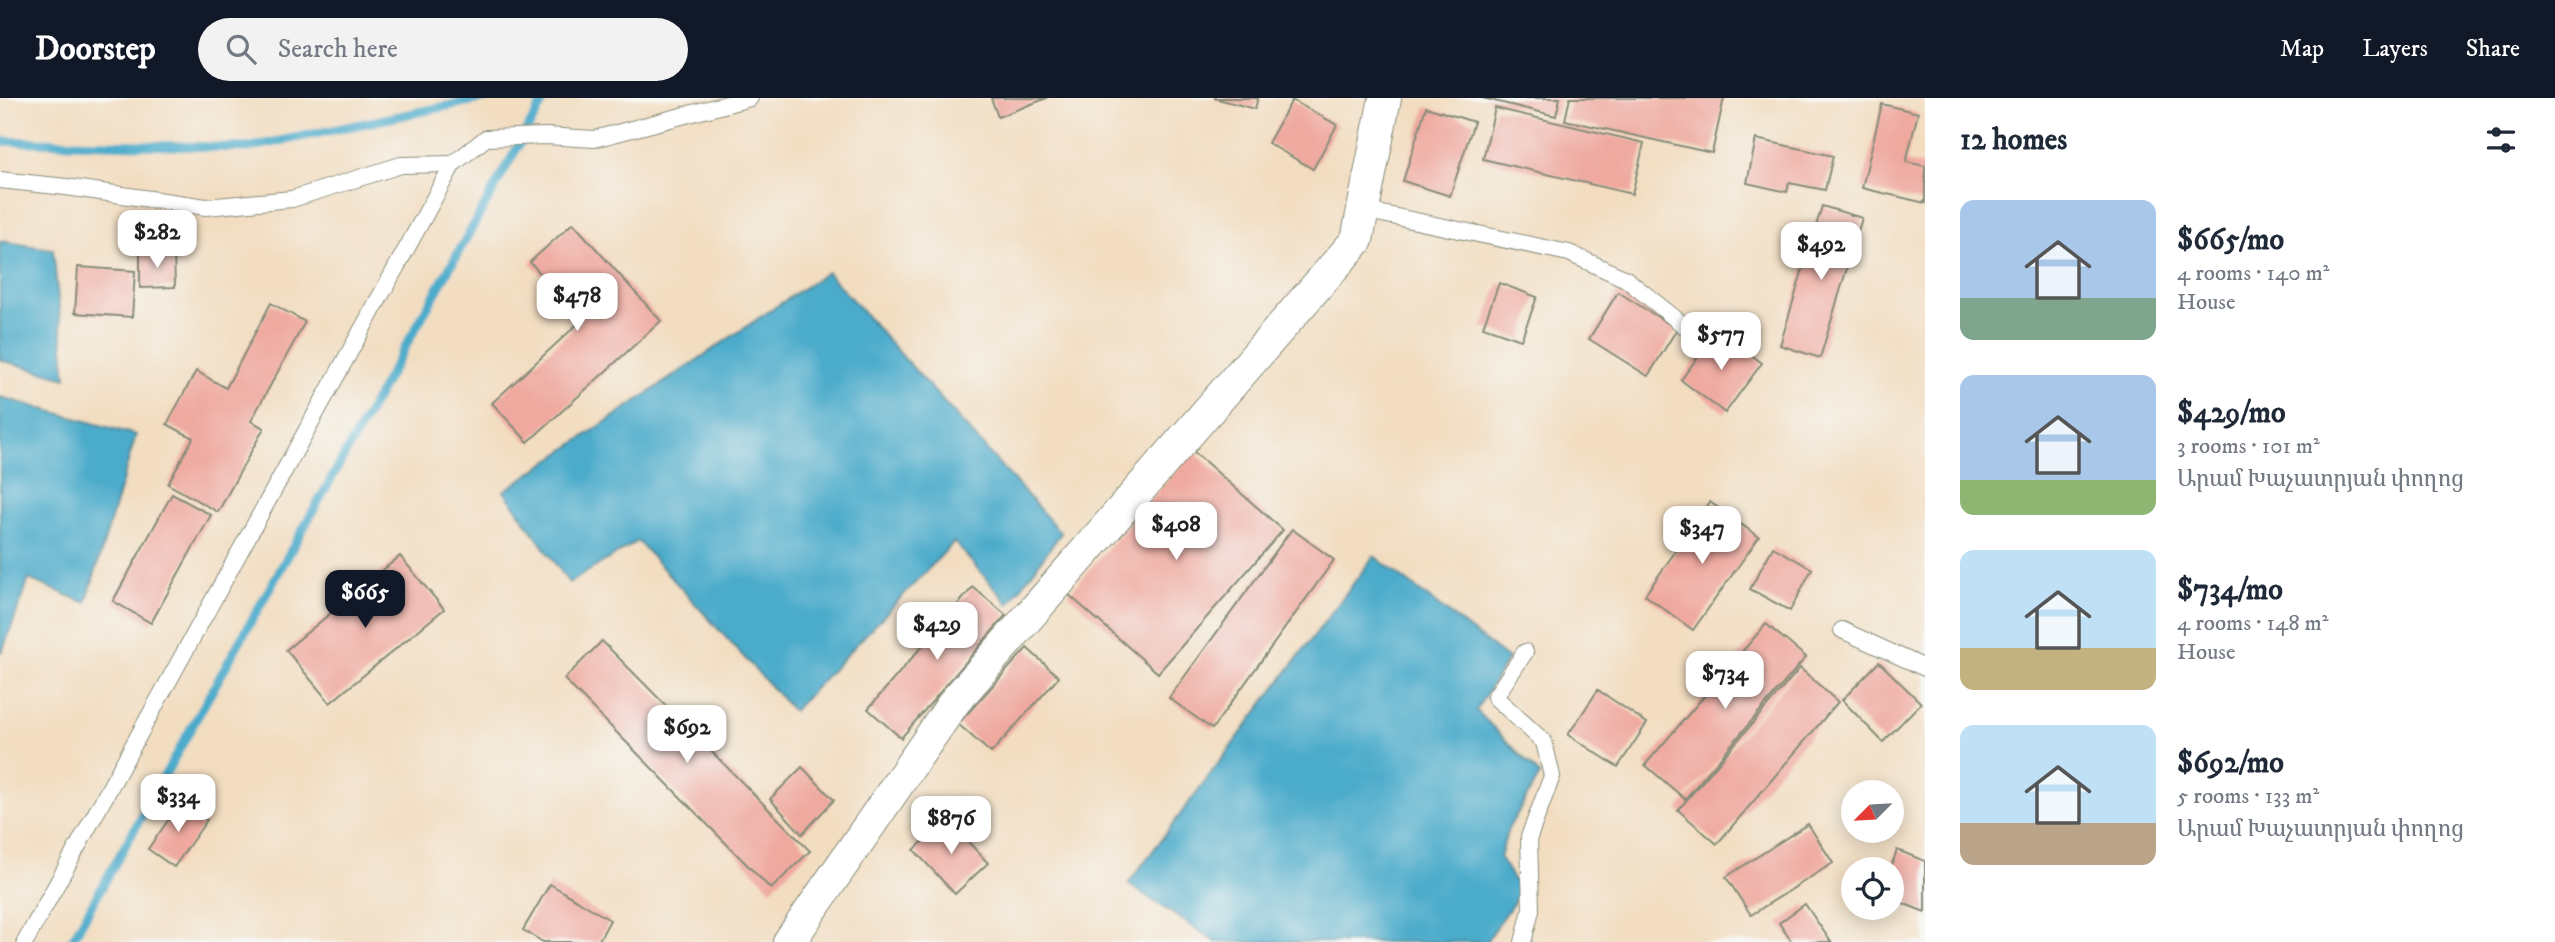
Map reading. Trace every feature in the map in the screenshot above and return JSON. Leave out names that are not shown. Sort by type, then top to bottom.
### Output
[{"type":"street","points":[[789,942],[955,701],[1357,240],[1385,98]]},
{"type":"lane","points":[[25,942],[453,164],[486,138],[546,136],[594,139],[750,98]]},
{"type":"lane","points":[[0,180],[206,207],[292,199],[401,165],[453,164]]},
{"type":"lane","points":[[1363,210],[1569,253],[1626,279],[1697,336]]},
{"type":"lane","points":[[1842,630],[1925,668]]},
{"type":"lane","points":[[1523,942],[1531,910],[1529,837],[1552,776],[1544,742],[1495,697],[1525,652]]},
{"type":"water","points":[[0,241],[53,249],[66,378],[0,360]]},
{"type":"water","points":[[827,272],[1061,533],[1009,604],[954,542],[793,711],[638,541],[569,583],[504,491]]},
{"type":"water","points":[[0,397],[136,435],[86,603],[29,579],[2,652],[0,651]]},
{"type":"water","points":[[1374,556],[1508,659],[1476,710],[1540,775],[1508,829],[1500,858],[1521,892],[1486,942],[1216,942],[1128,884]]},
{"type":"building","points":[[991,98],[1047,98],[998,117]]},
{"type":"building","points":[[1214,98],[1258,98],[1255,109]]},
{"type":"building","points":[[1482,98],[1560,98],[1556,116]]},
{"type":"building","points":[[1570,98],[1724,98],[1712,153],[1565,120]]},
{"type":"building","points":[[1292,100],[1337,125],[1313,169],[1268,143]]},
{"type":"building","points":[[1882,104],[1918,113],[1906,162],[1925,166],[1925,203],[1862,188]]},
{"type":"building","points":[[1426,107],[1474,122],[1450,196],[1403,181]]},
{"type":"building","points":[[1495,108],[1644,143],[1632,194],[1483,159]]},
{"type":"building","points":[[1756,139],[1833,156],[1825,190],[1789,183],[1787,192],[1747,183]]},
{"type":"building","points":[[1822,206],[1862,218],[1820,358],[1780,345]]},
{"type":"building","points":[[573,223],[661,321],[528,442],[492,403],[582,320],[530,262]]},
{"type":"building","points":[[174,252],[175,287],[140,288],[140,253]]},
{"type":"building","points":[[78,267],[135,271],[132,317],[75,313]]},
{"type":"building","points":[[1499,283],[1537,297],[1521,340],[1483,327]]},
{"type":"building","points":[[1618,292],[1677,329],[1648,376],[1589,339]]},
{"type":"building","points":[[271,303],[305,322],[251,421],[264,428],[218,512],[168,484],[193,438],[167,424],[196,371],[226,388]]},
{"type":"building","points":[[1718,330],[1762,363],[1725,413],[1681,380]]},
{"type":"building","points":[[1193,451],[1283,530],[1158,673],[1068,594]]},
{"type":"building","points":[[172,494],[211,515],[151,623],[113,601]]},
{"type":"building","points":[[1710,502],[1759,537],[1693,630],[1645,595]]},
{"type":"building","points":[[1292,529],[1334,560],[1212,729],[1169,698]]},
{"type":"building","points":[[1773,547],[1812,569],[1790,611],[1750,589]]},
{"type":"building","points":[[400,556],[444,609],[330,703],[286,650]]},
{"type":"building","points":[[973,587],[1006,615],[901,738],[868,709]]},
{"type":"building","points":[[1766,624],[1806,657],[1685,799],[1645,765]]},
{"type":"building","points":[[602,641],[810,851],[771,889],[564,679]]},
{"type":"building","points":[[1027,648],[1059,677],[991,753],[958,724]]},
{"type":"building","points":[[1879,662],[1921,703],[1883,742],[1842,700]]},
{"type":"building","points":[[1800,668],[1838,702],[1717,844],[1678,810]]},
{"type":"building","points":[[1598,690],[1647,723],[1618,767],[1568,735]]},
{"type":"building","points":[[802,767],[834,800],[802,834],[770,799]]},
{"type":"building","points":[[181,802],[207,820],[174,867],[148,849]]},
{"type":"building","points":[[947,819],[988,863],[955,894],[914,850]]},
{"type":"building","points":[[1808,824],[1833,863],[1751,915],[1726,877]]},
{"type":"building","points":[[1897,850],[1925,861],[1925,912],[1904,904],[1904,857],[1895,857]]},
{"type":"building","points":[[550,884],[610,920],[598,942],[543,942],[523,930]]},
{"type":"building","points":[[1805,904],[1831,942],[1792,942],[1779,923]]},
{"type":"waterway","points":[[0,141],[247,148],[485,98]]},
{"type":"waterway","points":[[71,942],[545,98]]}]
